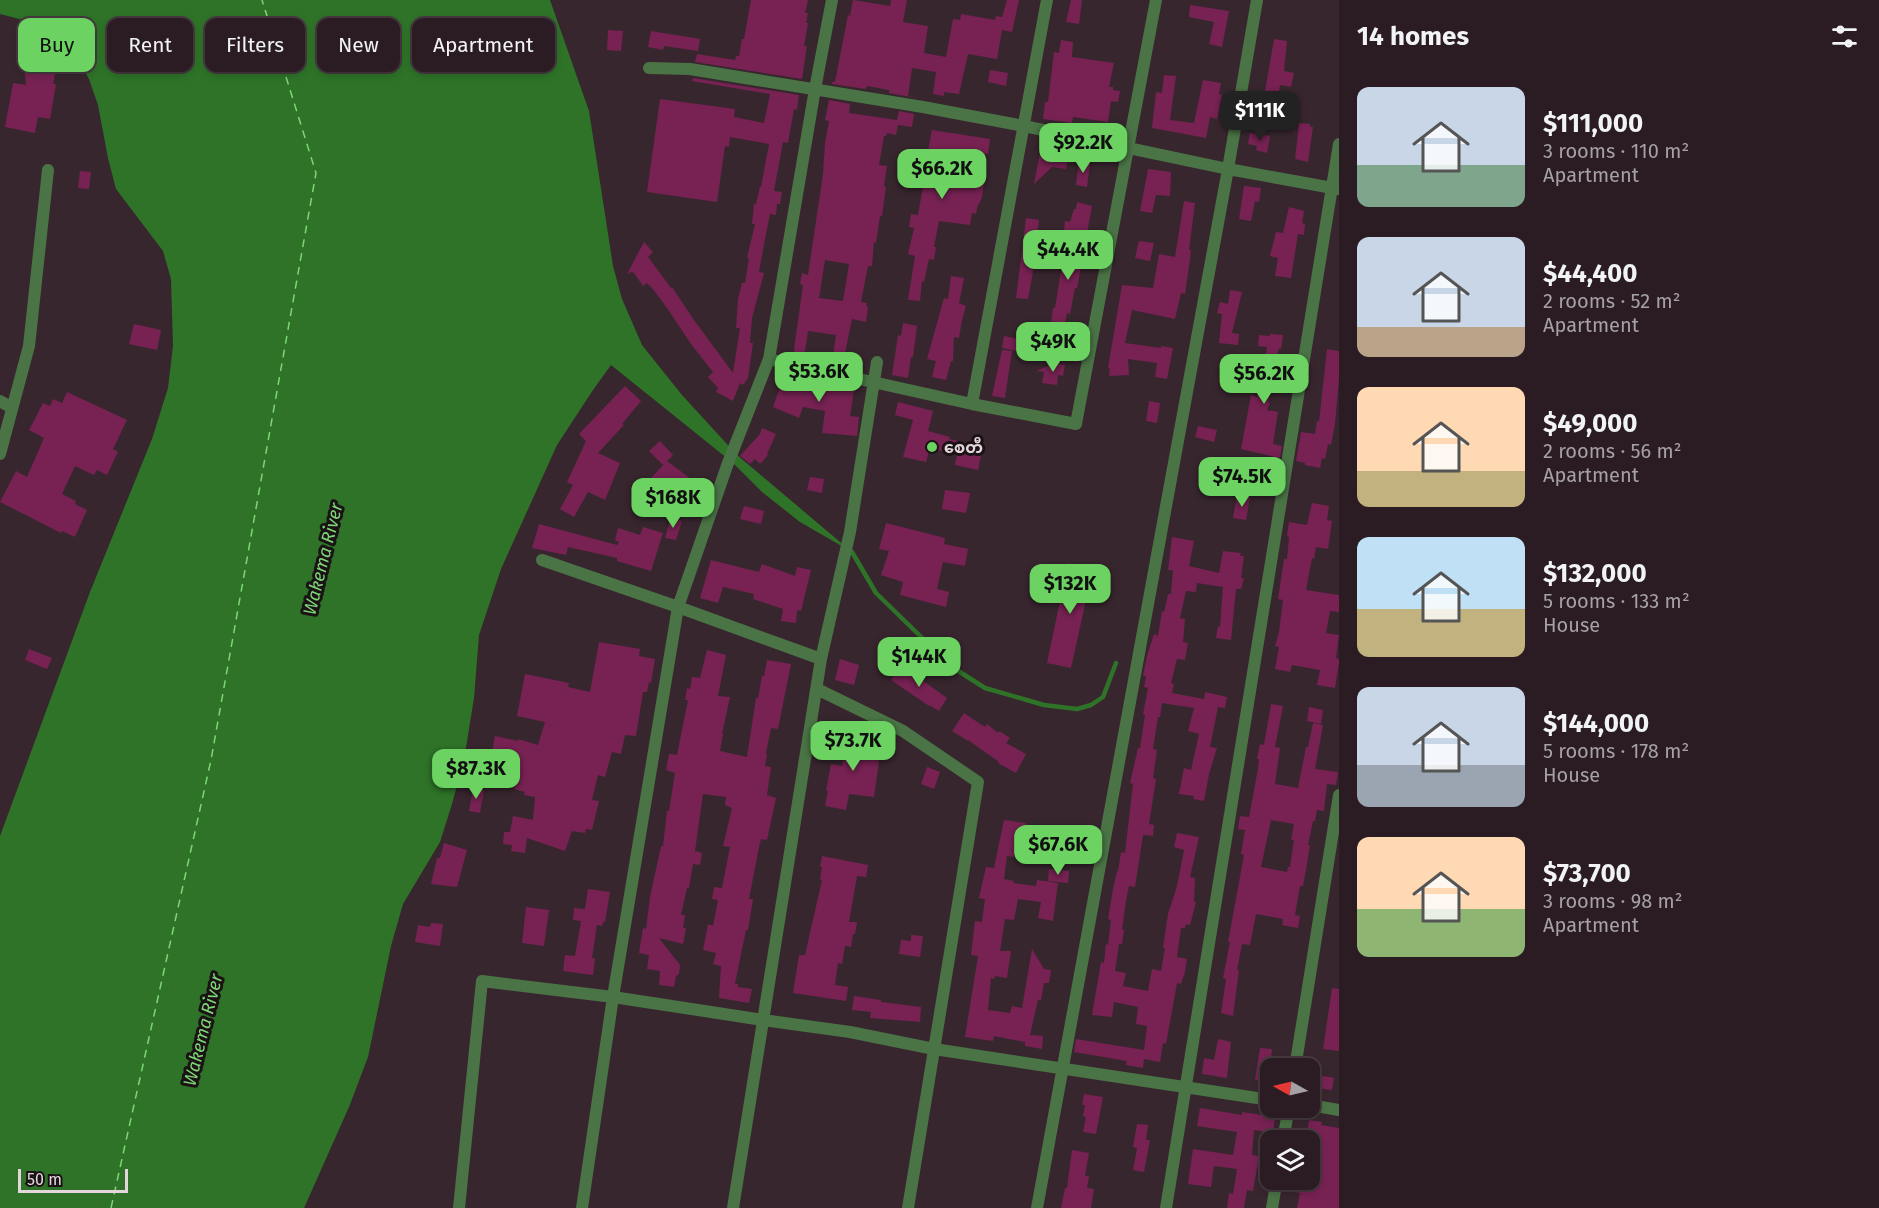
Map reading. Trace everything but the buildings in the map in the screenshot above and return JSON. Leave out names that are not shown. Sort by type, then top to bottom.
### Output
[{"type":"street","points":[[582,1208],[613,997],[678,607],[728,463],[769,359],[814,89],[832,0]]},
{"type":"street","points":[[972,404],[1047,0]]},
{"type":"street","points":[[769,359],[972,404],[1076,424],[1156,0]]},
{"type":"street","points":[[1037,1208],[1257,0]]},
{"type":"street","points":[[649,68],[690,69],[814,89],[1024,126],[1228,169],[1336,188]]},
{"type":"street","points":[[1166,1208],[1336,188],[1339,144]]},
{"type":"street","points":[[0,454],[29,346],[48,170]]},
{"type":"street","points":[[733,1208],[821,659],[850,532],[878,362]]},
{"type":"street","points":[[0,401],[12,408]]},
{"type":"street","points":[[542,560],[821,659]]},
{"type":"street","points":[[817,689],[903,731],[978,782],[908,1208]]},
{"type":"street","points":[[1298,1058],[1339,795]]},
{"type":"street","points":[[459,1208],[482,981],[613,997],[850,1032],[934,1050],[1260,1099]]},
{"type":"street","points":[[1320,1107],[1339,1110]]},
{"type":"street","points":[[1272,1208],[1275,1190]]},
{"type":"water","name":"Wakema River","points":[[0,0],[550,0],[589,111],[613,266],[622,299],[642,345],[682,395],[737,455],[852,552],[800,522],[762,492],[733,463],[611,365],[557,445],[501,569],[479,635],[474,698],[464,760],[452,804],[440,842],[403,904],[391,946],[368,1057],[349,1107],[304,1208],[0,1208],[0,836],[90,592],[152,439],[168,388],[173,346],[171,279],[163,251],[116,189],[98,105],[85,72],[95,72],[95,18],[18,19],[0,14]]},
{"type":"waterway","points":[[849,549],[876,593],[952,667],[985,688],[1044,705],[1077,709],[1091,705],[1103,697],[1116,663]]},
{"type":"ferry route","points":[[111,1208],[211,760],[316,173],[262,0]]},
{"type":"place","name":"စေတီ","points":[[932,447]]}]
